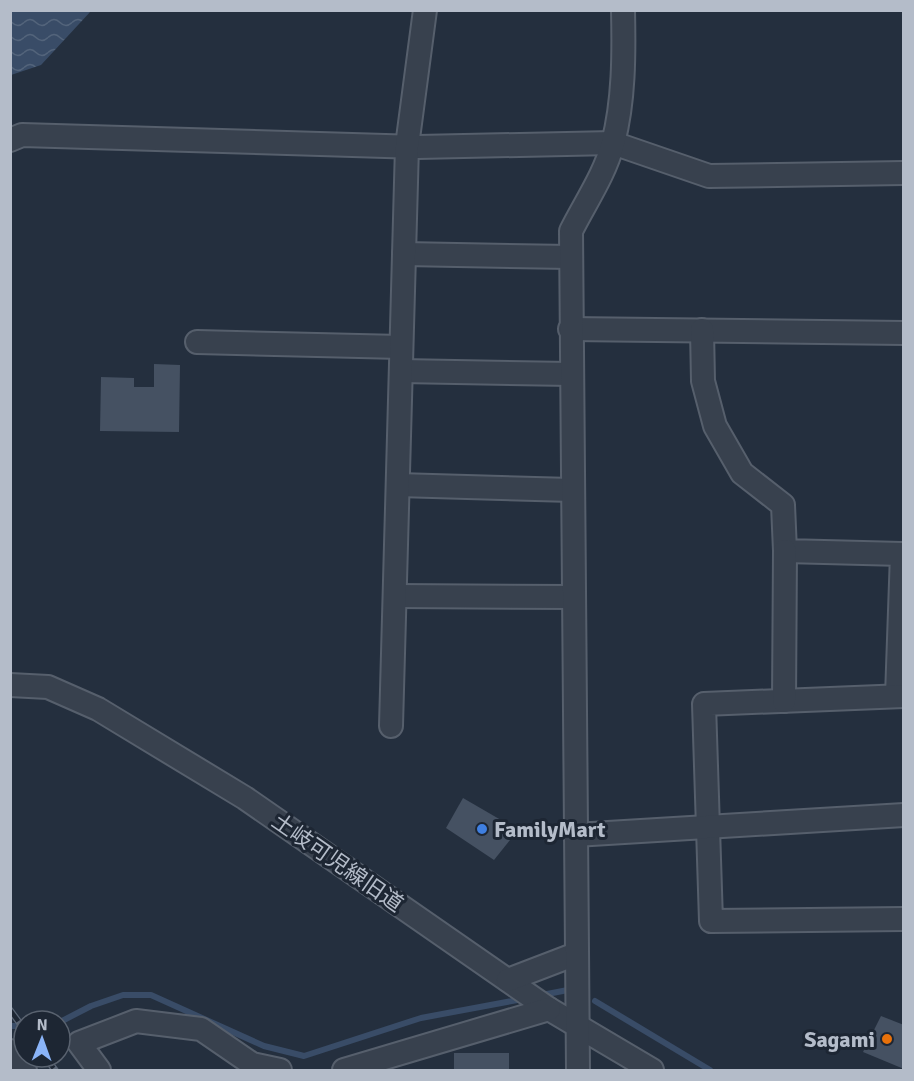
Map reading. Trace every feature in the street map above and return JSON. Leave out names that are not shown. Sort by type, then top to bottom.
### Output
[{"type":"street","points":[[391,726],[407,146],[425,10]]},
{"type":"street","points":[[578,1071],[570,329],[571,231],[601,174],[613,143],[624,59],[623,10]]},
{"type":"street","points":[[10,140],[22,135],[407,146],[613,143],[709,176],[903,173]]},
{"type":"street","points":[[404,254],[570,257]]},
{"type":"street","points":[[570,329],[903,333]]},
{"type":"street","points":[[702,330],[704,381],[715,426],[742,473],[783,505],[784,701]]},
{"type":"street","points":[[197,342],[401,347]]},
{"type":"street","points":[[401,371],[571,374]]},
{"type":"street","points":[[398,485],[572,490]]},
{"type":"street","points":[[785,550],[902,554],[900,696],[704,704],[711,921],[903,919]]},
{"type":"street","points":[[395,596],[573,597]]},
{"type":"street","name":"土岐可児線旧道","points":[[10,684],[48,687],[98,709],[245,798],[549,1009],[652,1071]]},
{"type":"street","points":[[575,835],[903,815]]},
{"type":"street","points":[[513,984],[576,954]]},
{"type":"street","points":[[345,1071],[549,1009]]},
{"type":"street","points":[[99,1071],[79,1043],[136,1021],[201,1029],[252,1064],[280,1071]]},
{"type":"street","points":[[10,1051],[25,1071]]},
{"type":"water","points":[[10,11],[91,11],[41,65],[11,75]]},
{"type":"building","points":[[154,364],[180,365],[179,432],[100,431],[101,377],[134,378],[134,387],[154,387]]},
{"type":"building","name":"FamilyMart","points":[[463,798],[518,830],[494,860],[446,828]]},
{"type":"building","name":"Sagami","points":[[881,1016],[904,1025],[904,1069],[863,1052]]},
{"type":"building","points":[[454,1053],[509,1053],[509,1070],[454,1070]]},
{"type":"waterway","points":[[542,995],[573,989]]},
{"type":"waterway","points":[[72,1016],[91,1006],[123,995],[151,995],[264,1046],[304,1056],[421,1018],[523,999]]},
{"type":"waterway","points":[[595,1001],[710,1070]]},
{"type":"place","name":"FamilyMart","points":[[482,829]]},
{"type":"place","name":"Sagami","points":[[887,1039]]}]
